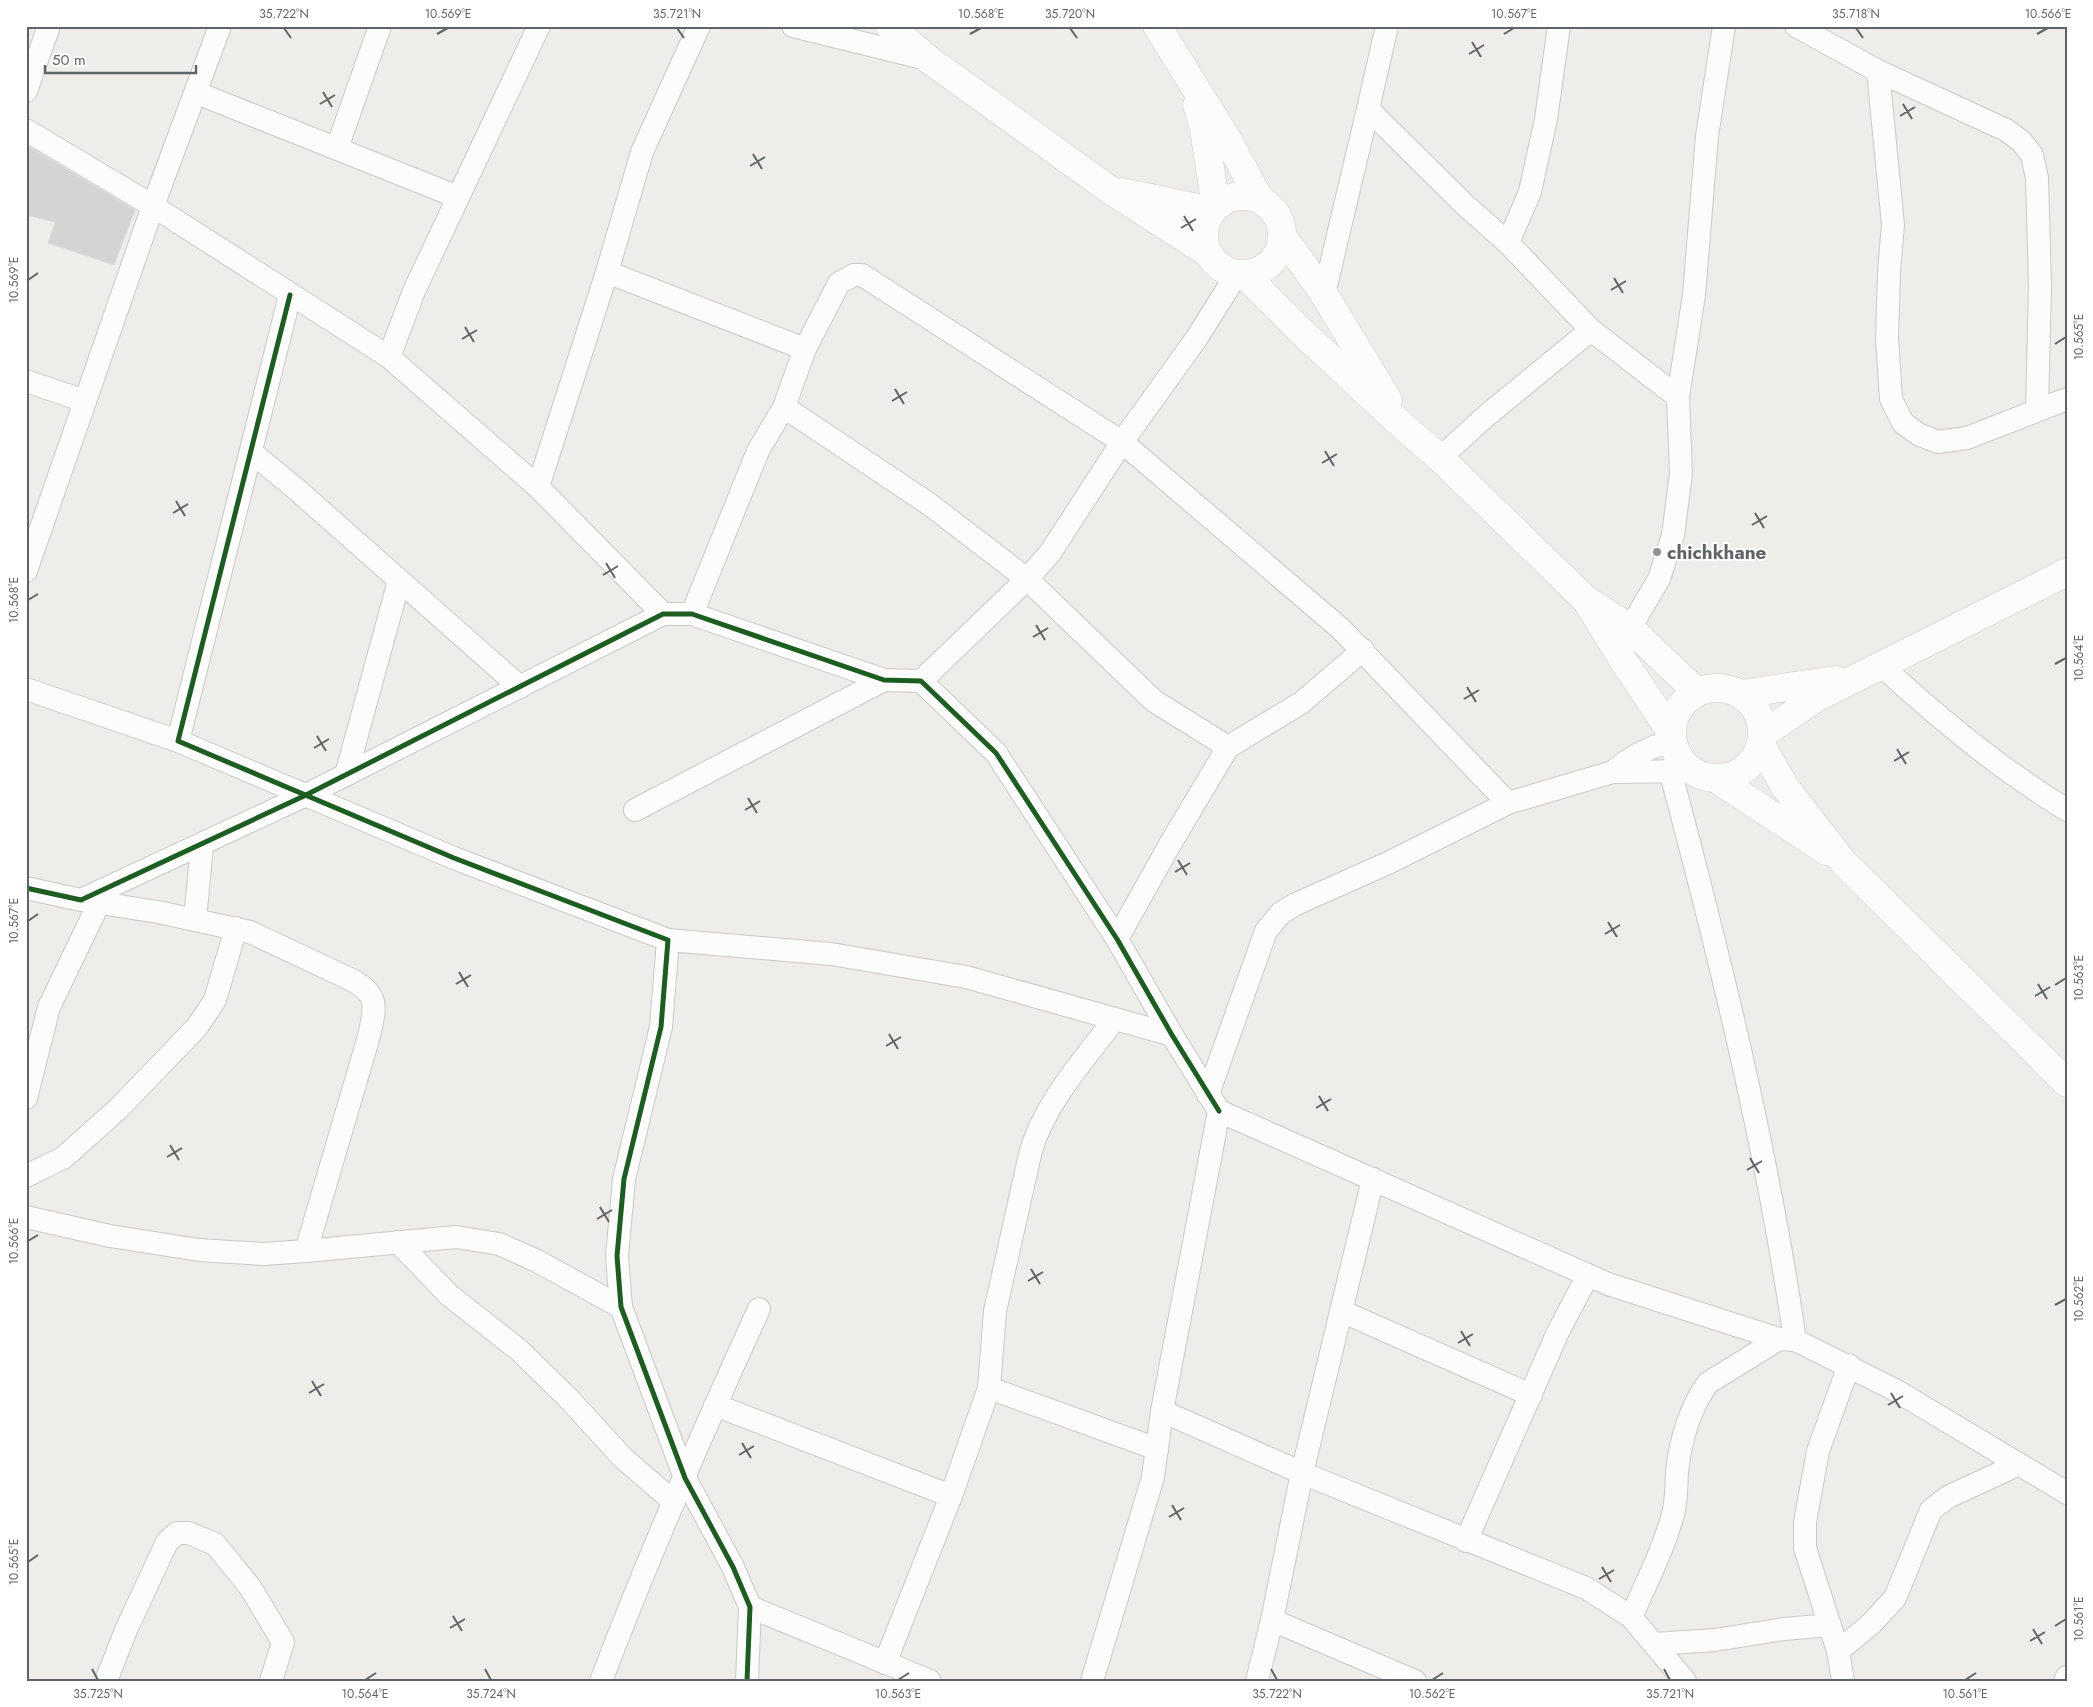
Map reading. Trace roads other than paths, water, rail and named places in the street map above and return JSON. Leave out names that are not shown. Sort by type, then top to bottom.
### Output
[{"type":"main road","points":[[890,26],[928,59],[1110,190],[1208,253],[1222,268],[1241,275],[1406,429],[1440,458],[1585,599],[1630,628],[1696,692]]},
{"type":"main road","points":[[1156,26],[1230,142],[1260,200],[1276,215],[1282,236],[1324,294],[1406,429]]},
{"type":"main road","points":[[1185,70],[1204,129],[1214,209]]},
{"type":"main road","points":[[1110,190],[1214,209]]},
{"type":"main road","points":[[1208,253],[1204,242],[1204,228],[1214,209],[1227,200],[1239,196],[1248,196],[1260,200]]},
{"type":"main road","points":[[1241,275],[1261,271],[1270,264],[1279,251],[1282,236]]},
{"type":"main road","points":[[1585,599],[1672,736],[1681,762],[1680,770],[1717,779],[1729,777],[1750,765],[1762,739],[1816,698],[2067,572]]},
{"type":"main road","points":[[1740,694],[1855,678]]},
{"type":"main road","points":[[1672,736],[1678,710],[1696,692],[1716,688],[1728,689],[1740,694],[1757,711],[1762,739],[1785,787],[1844,863],[2067,1083]]},
{"type":"main road","points":[[1717,779],[1844,863]]},
{"type":"street","points":[[26,91],[49,26]]},
{"type":"street","points":[[26,571],[153,206],[197,93],[220,26]]},
{"type":"street","points":[[337,148],[380,26]]},
{"type":"street","points":[[389,357],[414,291],[539,26]]},
{"type":"street","points":[[538,487],[607,272],[642,152],[699,26]]},
{"type":"street","points":[[793,26],[928,59]]},
{"type":"street","points":[[1324,294],[1388,26]]},
{"type":"street","points":[[1508,243],[1530,192],[1546,119],[1559,26]]},
{"type":"street","points":[[1630,628],[1659,579],[1673,535],[1681,474],[1678,397],[1694,295],[1707,136],[1724,26]]},
{"type":"street","points":[[1796,26],[1878,71],[2006,130],[2021,141],[2032,155],[2037,178],[2040,256],[2037,410]]},
{"type":"street","points":[[1878,71],[1893,225],[1888,270],[1887,330],[1891,399],[1903,423],[1918,434],[1938,442],[1967,438],[2067,400]]},
{"type":"street","points":[[197,93],[458,197]]},
{"type":"street","points":[[1368,109],[1465,205],[1508,243],[1592,330],[1678,397]]},
{"type":"street","points":[[26,130],[153,206],[389,357],[538,487],[663,614]]},
{"type":"street","points":[[607,272],[805,349]]},
{"type":"street","points":[[692,614],[758,451],[784,407],[805,349],[839,283],[854,275],[862,274],[1122,442],[1341,629],[1508,803]]},
{"type":"street","points":[[922,681],[1027,580],[1050,553],[1122,442],[1241,275]]},
{"type":"street","points":[[178,742],[290,295]]},
{"type":"street","points":[[1440,458],[1486,416],[1592,330]]},
{"type":"street","points":[[26,381],[85,401]]},
{"type":"street","points":[[784,407],[929,504],[1027,580],[1154,701],[1228,747]]},
{"type":"street","points":[[251,452],[295,488],[520,687]]},
{"type":"street","points":[[346,775],[399,581]]},
{"type":"street","points":[[26,1098],[49,1007],[90,901],[202,844],[346,775],[663,614],[692,614],[884,680],[922,681],[996,753],[1117,938],[1172,1035],[1214,1102],[1373,1179],[1608,1284],[1787,1340],[1849,1365],[1903,1394],[2067,1493]]},
{"type":"street","points":[[1117,938],[1228,747],[1301,703],[1363,650]]},
{"type":"street","points":[[1881,665],[1927,709],[1986,754],[2067,810]]},
{"type":"street","points":[[635,810],[884,680]]},
{"type":"street","points":[[26,689],[178,742],[454,858],[668,940],[831,954],[957,975],[1172,1035]]},
{"type":"street","points":[[1613,772],[1628,759],[1672,736]]},
{"type":"street","points":[[1092,1681],[1153,1477],[1162,1411],[1214,1102],[1266,931],[1281,913],[1296,904],[1388,863],[1508,803],[1613,772],[1680,770],[1704,900],[1750,1091],[1785,1273],[1787,1340]]},
{"type":"street","points":[[195,920],[202,844]]},
{"type":"street","points":[[26,888],[250,932],[366,987],[371,994],[374,1010],[369,1036],[306,1251]]},
{"type":"street","points":[[26,1176],[63,1158],[70,1152],[118,1109],[197,1028],[215,1000],[236,928]]},
{"type":"street","points":[[668,940],[661,1027],[624,1179],[617,1256],[621,1307],[685,1478],[733,1568],[750,1607],[747,1681]]},
{"type":"street","points":[[885,1663],[951,1496],[989,1388],[995,1311],[1031,1150],[1038,1130],[1054,1099],[1114,1020]]},
{"type":"street","points":[[1257,1681],[1272,1620],[1302,1473],[1373,1179]]},
{"type":"street","points":[[26,1217],[110,1236],[199,1250],[263,1254],[456,1237],[499,1244],[537,1261],[621,1307]]},
{"type":"street","points":[[398,1242],[449,1295],[519,1350],[568,1398],[623,1458],[674,1502]]},
{"type":"street","points":[[1466,1541],[1558,1332],[1588,1275]]},
{"type":"street","points":[[601,1681],[634,1593],[715,1405],[760,1309]]},
{"type":"street","points":[[1341,1312],[1531,1395]]},
{"type":"street","points":[[1632,1617],[1655,1565],[1673,1516],[1677,1469],[1682,1443],[1689,1419],[1702,1391],[1708,1383],[1787,1340]]},
{"type":"street","points":[[1843,1681],[1838,1651],[1805,1548],[1804,1522],[1818,1451],[1849,1365]]},
{"type":"street","points":[[989,1388],[1157,1449]]},
{"type":"street","points":[[715,1405],[951,1496]]},
{"type":"street","points":[[1162,1411],[1302,1473],[1586,1588],[1632,1617],[1684,1681]]},
{"type":"street","points":[[1838,1651],[1870,1624],[1895,1598],[1931,1510],[1948,1496],[2019,1464]]},
{"type":"street","points":[[106,1681],[126,1630],[167,1542],[177,1533],[189,1532],[215,1544],[250,1587],[283,1642],[271,1681]]},
{"type":"street","points":[[750,1607],[917,1678]]},
{"type":"street","points":[[1272,1620],[1415,1681]]},
{"type":"street","points":[[1654,1644],[1715,1640],[1784,1629],[1830,1625]]},
{"type":"street","points":[[2066,1681],[2067,1677]]},
{"type":"place","name":"chichkhane","points":[[1657,552]]}]
